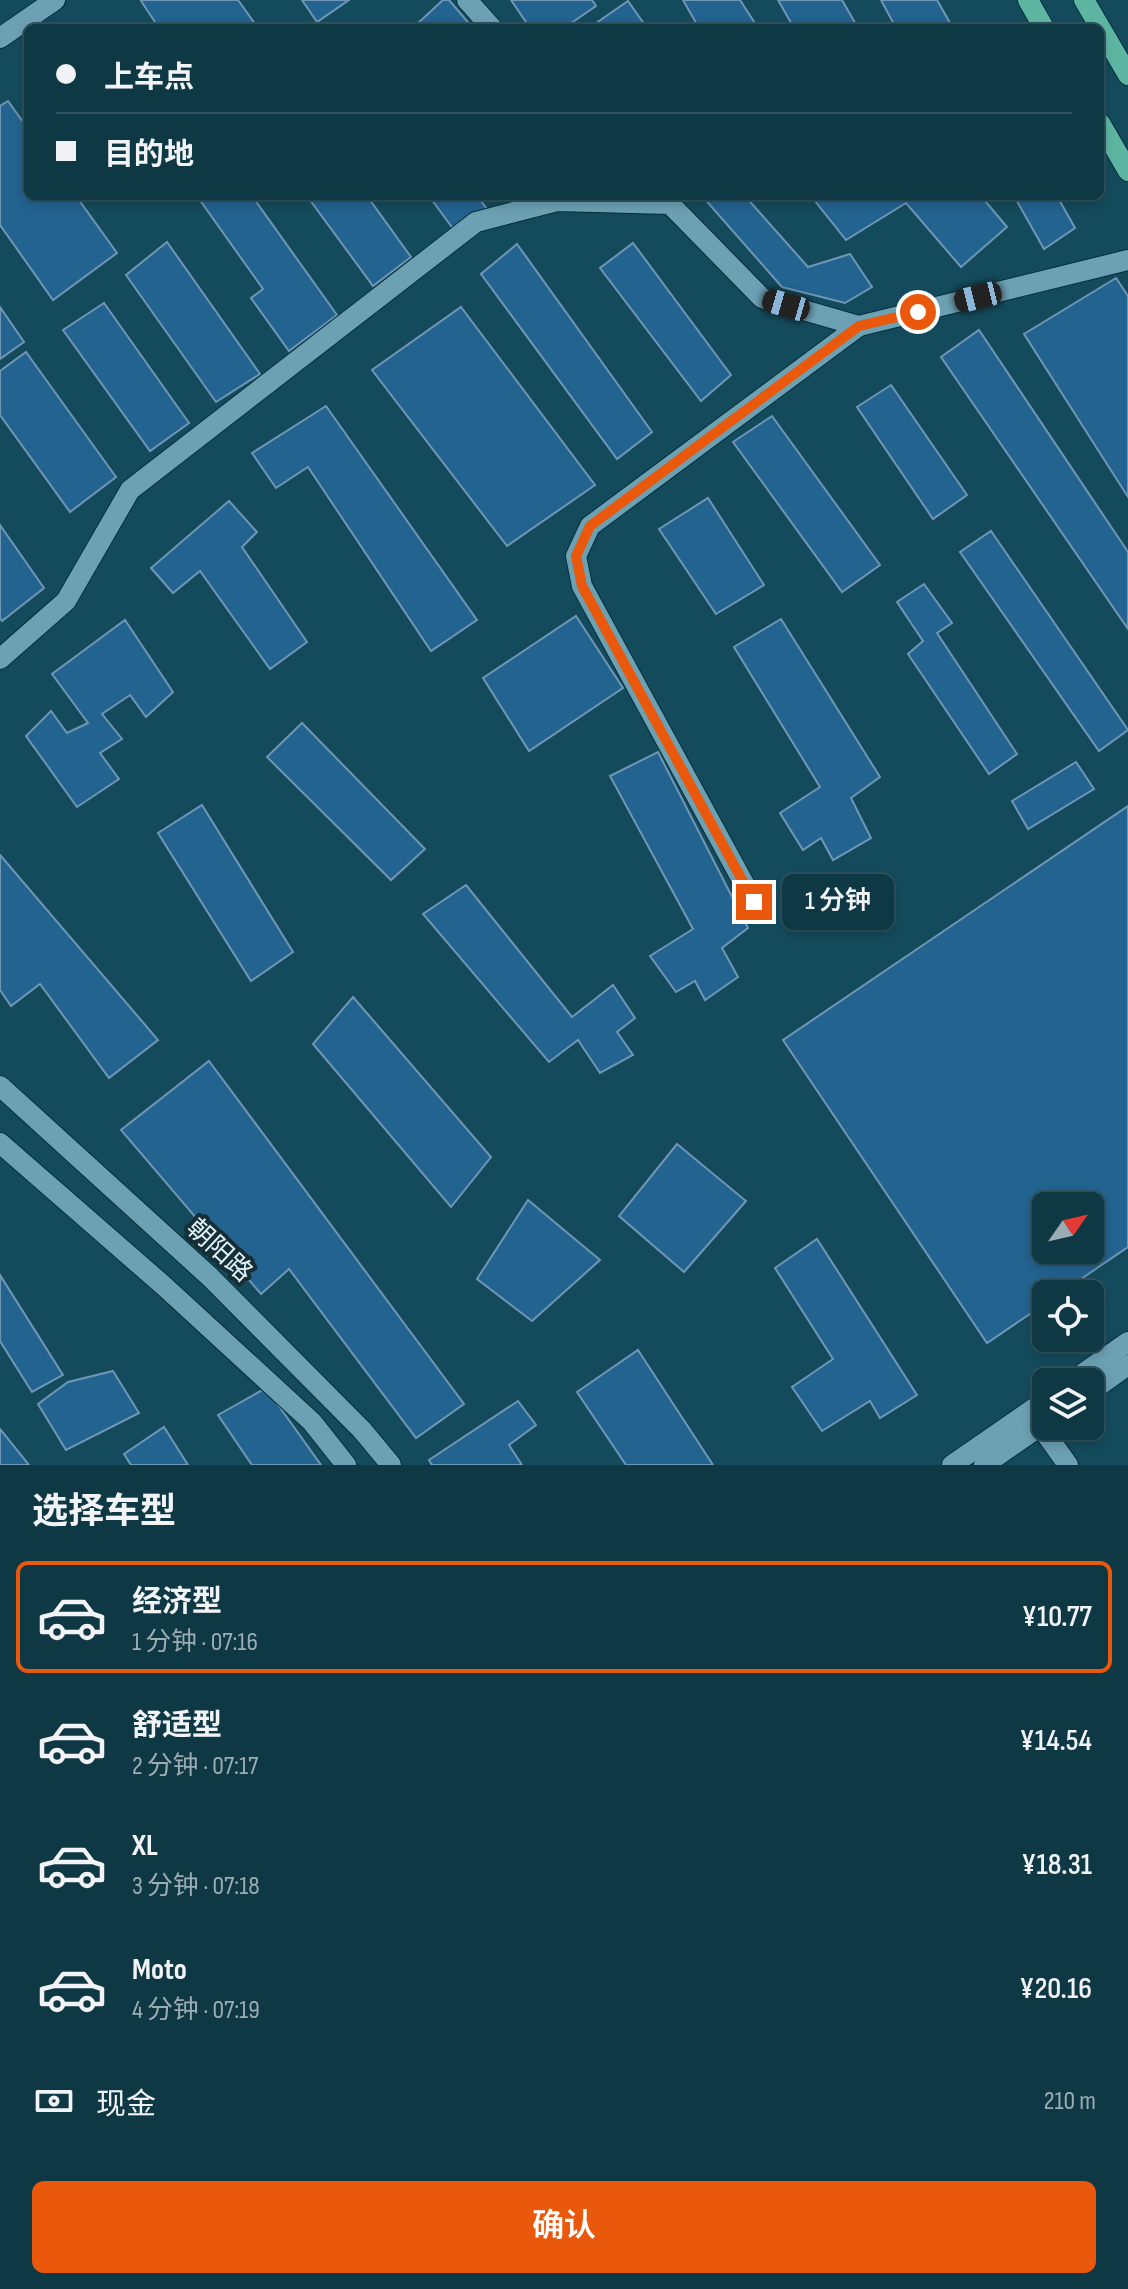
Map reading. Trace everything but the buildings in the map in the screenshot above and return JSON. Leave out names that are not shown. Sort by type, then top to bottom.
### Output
[{"type":"main road","points":[[1028,0],[1042,24]]},
{"type":"main road","points":[[1084,0],[1098,24]]},
{"type":"main road","points":[[1104,34],[1128,75]]},
{"type":"main road","points":[[1104,130],[1128,171]]},
{"type":"street","points":[[0,38],[55,0]]},
{"type":"street","points":[[467,0],[488,24]]},
{"type":"street","points":[[0,659],[66,601],[130,490],[476,222],[557,201],[665,200],[762,298],[859,326]]},
{"type":"street","points":[[754,902],[582,586],[576,556],[590,526],[859,326],[1128,260]]},
{"type":"street","name":"朝阳路","points":[[0,1086],[210,1277],[362,1430],[391,1465]]},
{"type":"street","points":[[0,1143],[164,1286],[312,1422],[346,1465]]},
{"type":"street","points":[[1091,1368],[1128,1342]]},
{"type":"street","points":[[1104,1382],[1128,1365]]},
{"type":"street","points":[[952,1465],[1032,1420]]},
{"type":"street","points":[[984,1465],[1032,1423]]},
{"type":"street","points":[[1054,1440],[1068,1465]]},
{"type":"route","points":[[754,902],[582,586],[576,556],[590,526],[859,326],[918,312]]}]
